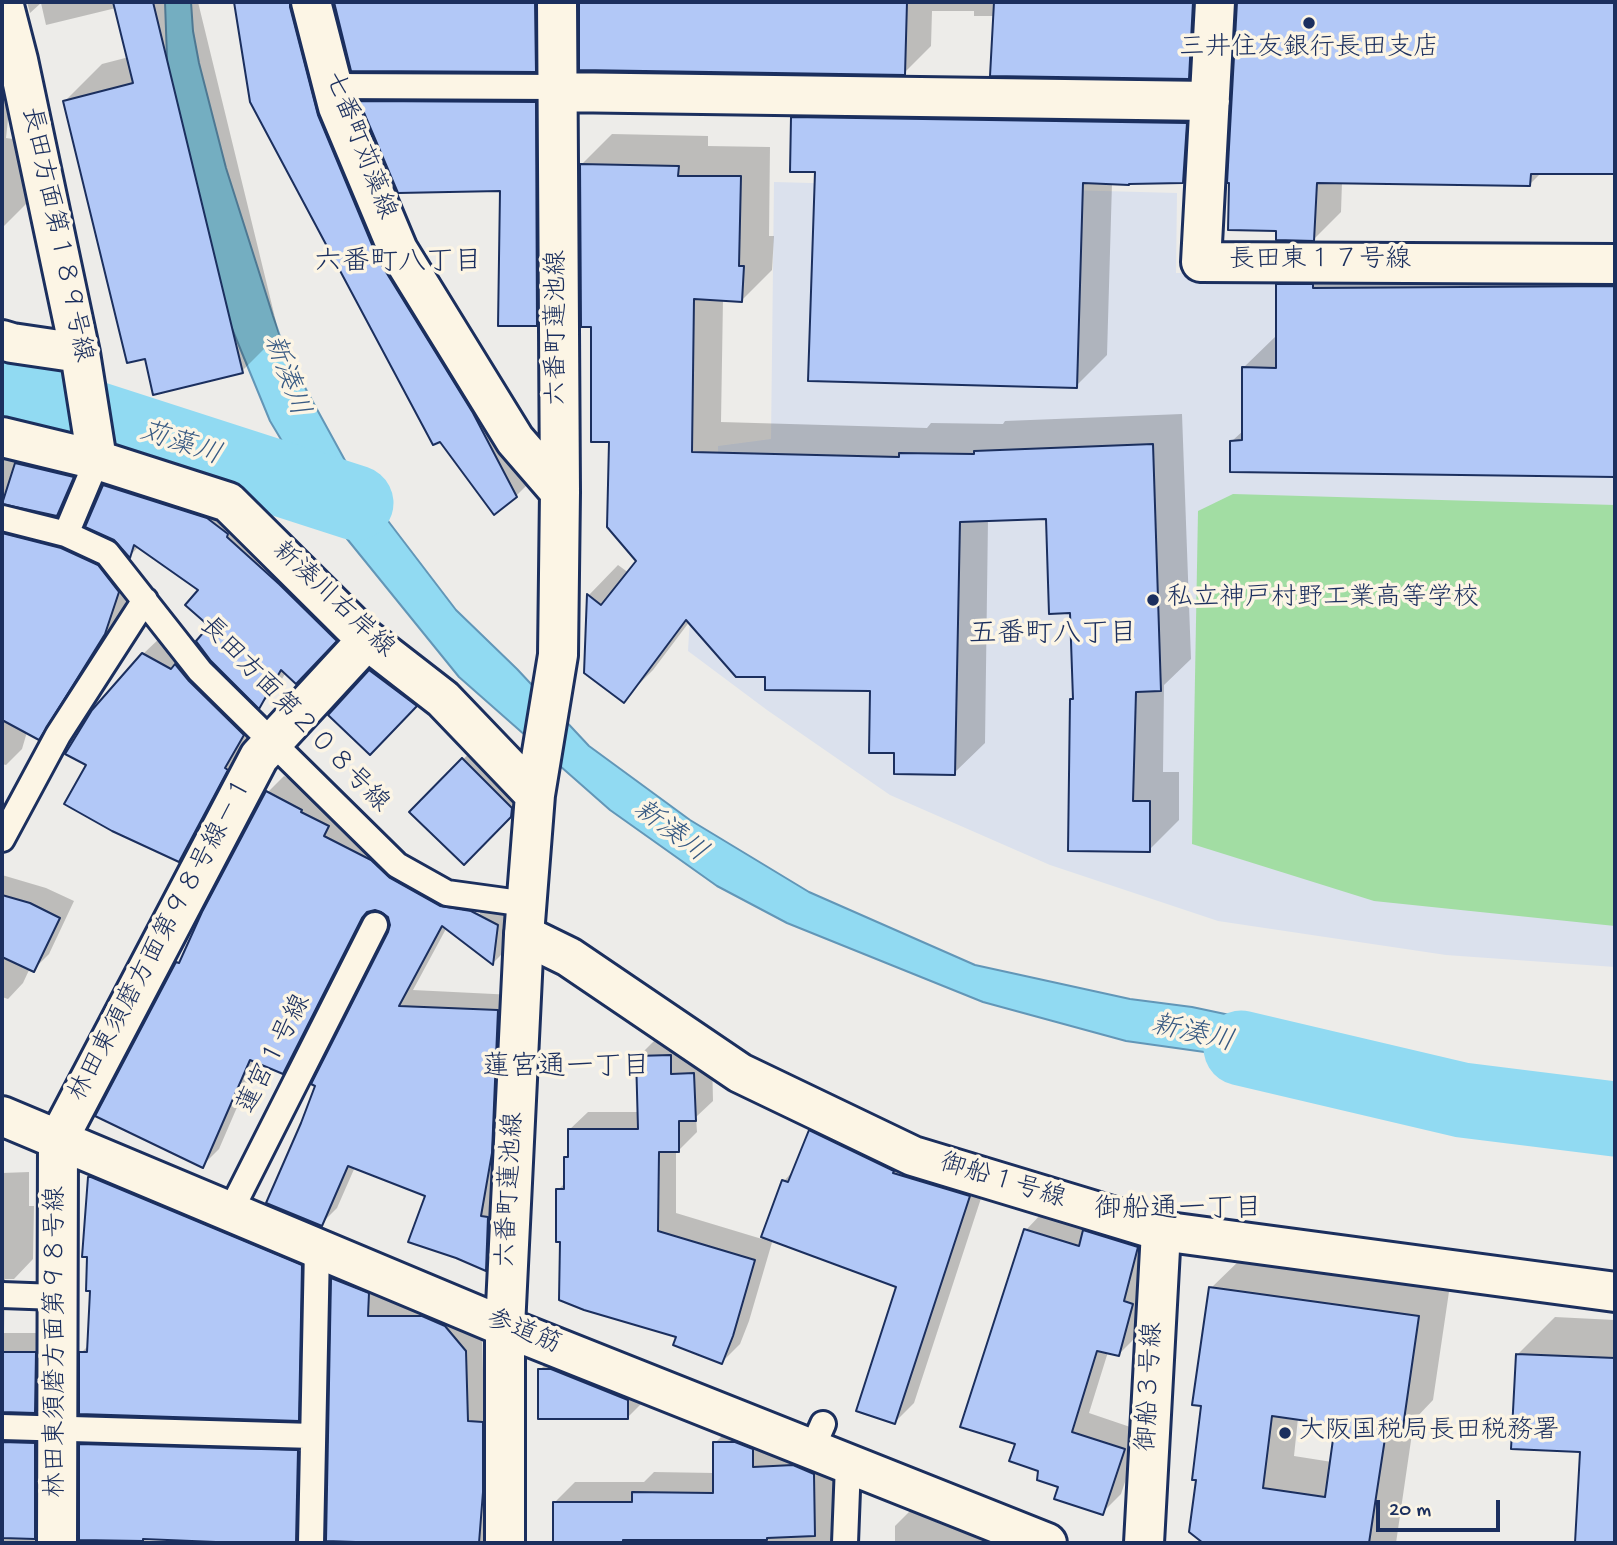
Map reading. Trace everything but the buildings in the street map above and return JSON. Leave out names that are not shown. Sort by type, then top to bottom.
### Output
[{"type":"street","name":"七番町苅藻線","points":[[311,2],[338,107],[398,250],[516,440],[560,492]]},
{"type":"street","name":"六番町蓮池線","points":[[505,1543],[505,1327],[526,920],[535,794],[558,654],[560,492],[557,2]]},
{"type":"street","name":"長田東１７号線","points":[[1215,2],[1201,262],[1615,264]]},
{"type":"street","name":"長田方面第１８９号線","points":[[3,8],[18,60],[83,370],[97,460]]},
{"type":"street","points":[[557,90],[1210,101]]},
{"type":"street","points":[[2,340],[83,370]]},
{"type":"street","name":"新湊川右岸線","points":[[2,437],[97,460],[228,502],[367,640],[443,699],[535,794]]},
{"type":"street","name":"林田東須磨方面第９８号線－１","points":[[58,1140],[259,757],[367,640]]},
{"type":"street","name":"御船１号線","points":[[526,920],[569,957],[740,1073],[913,1156],[1161,1231],[1615,1292]]},
{"type":"street","name":"参道筋","points":[[2,1116],[505,1327],[817,1437],[848,1464],[1047,1543]]},
{"type":"street","name":"林田東須磨方面第９８号線","points":[[57,1543],[58,1140]]},
{"type":"street","name":"御船３号線","points":[[1144,1543],[1161,1231]]},
{"type":"street","points":[[485,1543],[505,1327]]},
{"type":"lane","points":[[332,86],[557,90]]},
{"type":"lane","points":[[66,534],[97,460]]},
{"type":"lane","name":"長田方面第２０８号線","points":[[2,518],[66,534],[107,553],[201,671],[397,865],[447,893],[526,920]]},
{"type":"lane","points":[[2,839],[58,735],[145,600]]},
{"type":"lane","name":"蓮宮１号線","points":[[230,1212],[375,925]]},
{"type":"lane","points":[[311,1543],[317,1248]]},
{"type":"lane","points":[[2,1295],[58,1297]]},
{"type":"lane","points":[[2,1427],[313,1436]]},
{"type":"lane","points":[[845,1543],[848,1464]]},
{"type":"shaded area","name":"私立神戸村野工業高等学校","points":[[774,182],[1177,193],[1176,273],[1615,274],[1615,967],[1446,955],[1218,921],[1050,865],[890,795],[767,710],[688,651],[694,549],[719,548],[718,446],[771,439]]},
{"type":"green space","points":[[1233,494],[1615,505],[1615,926],[1374,901],[1192,844],[1198,511]]},
{"type":"water","points":[[165,2],[191,2],[199,63],[226,168],[273,316],[285,351],[353,475],[456,610],[517,669],[589,746],[690,820],[809,892],[975,965],[1130,999],[1192,1007],[1258,1021],[1297,1036],[1615,1097],[1615,1122],[1468,1089],[1126,1041],[983,1002],[787,923],[717,886],[610,810],[459,677],[322,508],[270,421],[205,263],[168,86]]},
{"type":"waterway","name":"苅藻川","points":[[2,394],[43,402],[356,503]]},
{"type":"waterway","name":"新湊川","points":[[1241,1048],[1462,1100],[1615,1119]]},
{"type":"place","name":"三井住友銀行長田支店","points":[[1309,23]]},
{"type":"place","name":"私立神戸村野工業高等学校","points":[[1153,600]]},
{"type":"place","name":"大阪国税局長田税務署","points":[[1285,1433]]},
{"type":"district","name":"六番町八丁目","points":[[398,265]]},
{"type":"district","name":"五番町八丁目","points":[[1053,637]]},
{"type":"district","name":"蓮宮通一丁目","points":[[566,1070]]},
{"type":"district","name":"御船通一丁目","points":[[1178,1212]]}]
